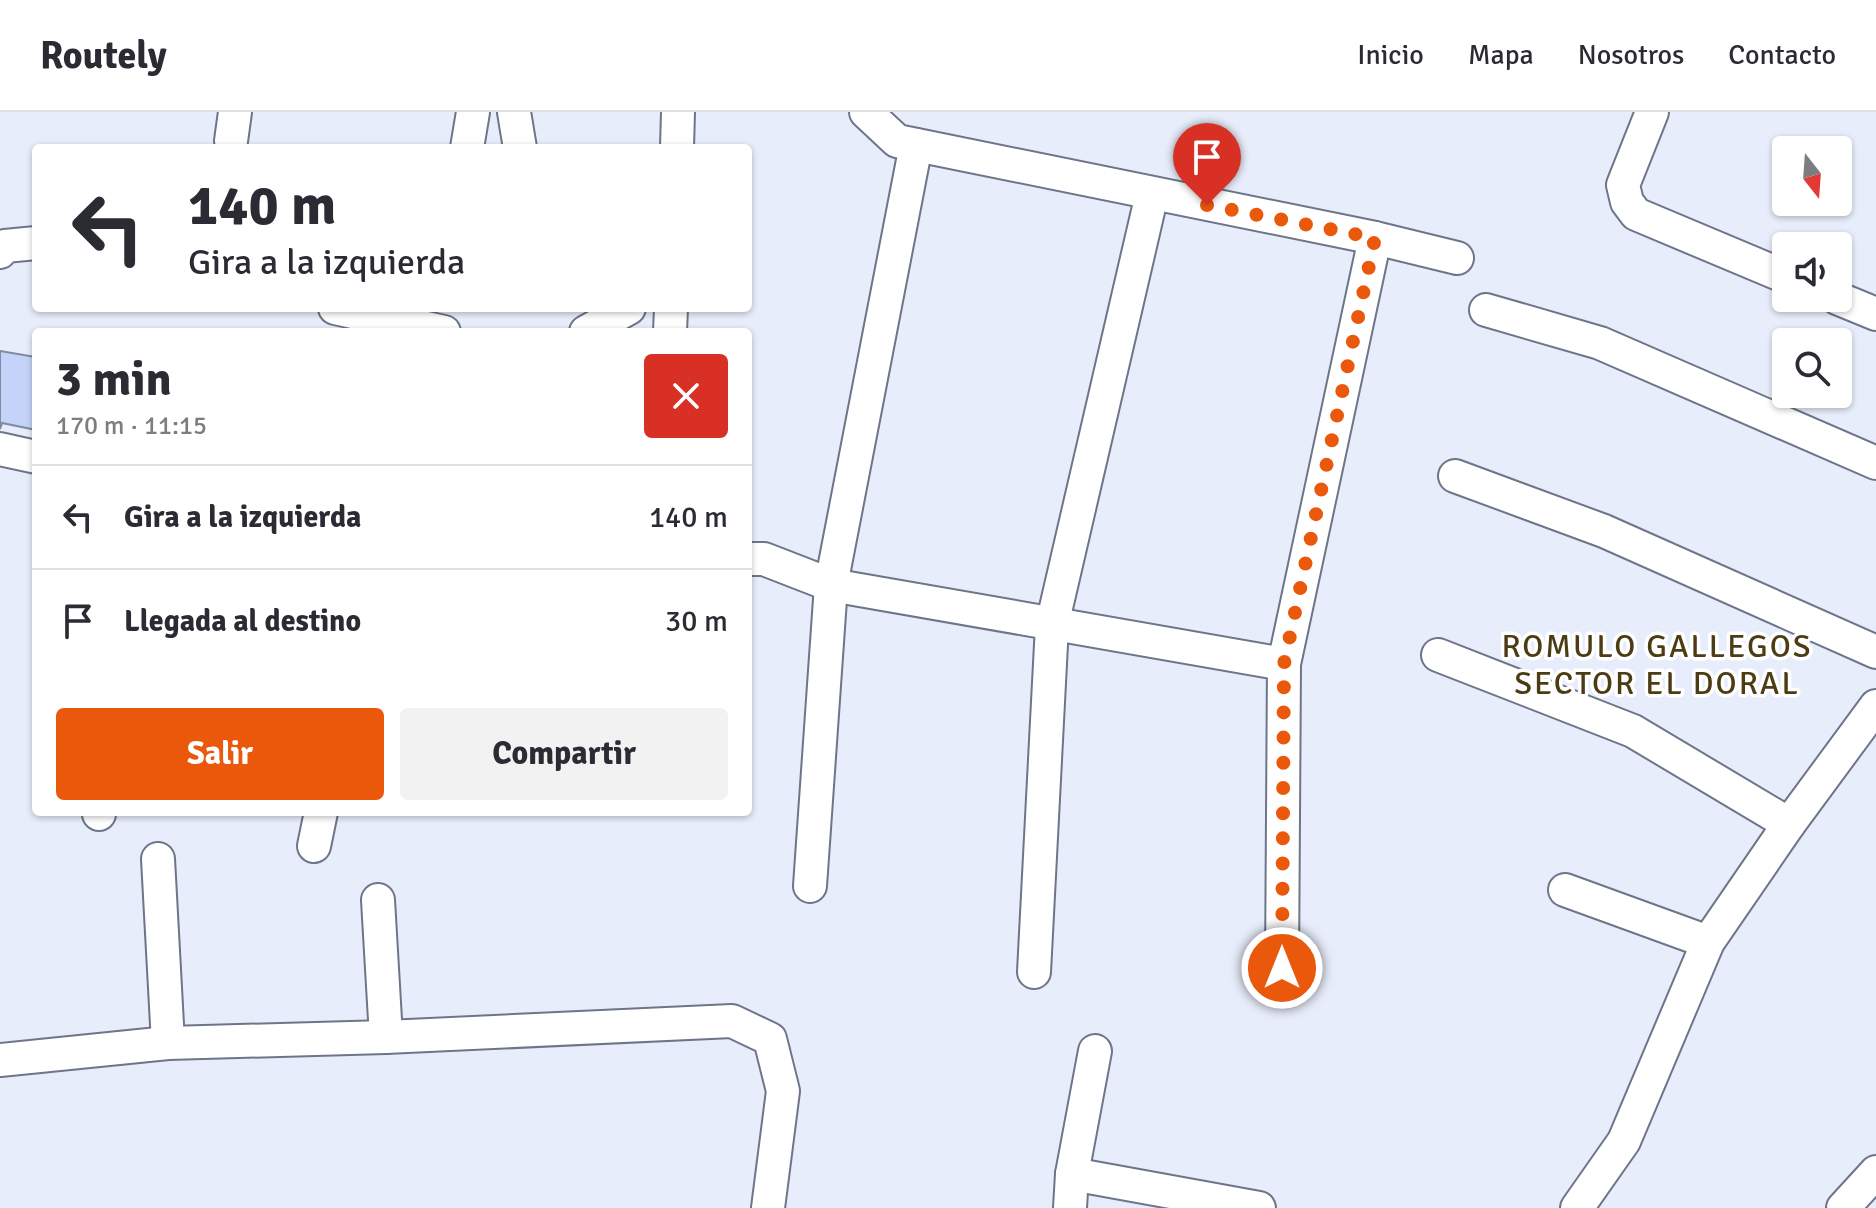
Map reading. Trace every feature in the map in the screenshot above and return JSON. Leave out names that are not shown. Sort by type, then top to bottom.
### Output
[{"type":"street","points":[[468,144],[473,112]]},
{"type":"street","points":[[514,112],[519,144]]},
{"type":"street","points":[[677,144],[678,112]]},
{"type":"street","points":[[866,112],[897,141],[1375,238],[1457,258]]},
{"type":"street","points":[[1652,112],[1623,185],[1627,202],[1636,214],[1772,271]]},
{"type":"street","points":[[810,886],[831,585],[916,145]]},
{"type":"street","points":[[1034,972],[1052,625],[1152,194]]},
{"type":"street","points":[[1282,968],[1284,664],[1375,238]]},
{"type":"street","points":[[0,252],[5,246],[32,243]]},
{"type":"street","points":[[1852,304],[1876,314]]},
{"type":"street","points":[[1486,310],[1600,343],[1876,463]]},
{"type":"street","points":[[353,312],[426,328]]},
{"type":"street","points":[[593,328],[622,312]]},
{"type":"street","points":[[0,449],[32,456]]},
{"type":"street","points":[[1455,476],[1604,531],[1876,652]]},
{"type":"street","points":[[753,551],[831,585],[1284,664]]},
{"type":"street","points":[[1438,655],[1633,731],[1789,824]]},
{"type":"street","points":[[1577,1208],[1624,1141],[1708,942],[1789,824],[1876,706]]},
{"type":"street","points":[[314,846],[320,816]]},
{"type":"street","points":[[158,859],[168,1043]]},
{"type":"street","points":[[1565,890],[1708,942]]},
{"type":"street","points":[[378,900],[386,1037]]},
{"type":"street","points":[[0,1060],[168,1043],[386,1037],[732,1021],[770,1039],[783,1091],[768,1208]]},
{"type":"street","points":[[1070,1208],[1072,1174],[1095,1051]]},
{"type":"street","points":[[1843,1208],[1876,1172]]},
{"type":"street","points":[[1072,1174],[1259,1208]]},
{"type":"building","points":[[0,351],[32,356],[32,429],[2,423],[0,429]]},
{"type":"district","name":"ROMULO GALLEGOS SECTOR EL DORAL","points":[[1657,664]]},
{"type":"route","points":[[1207,205],[1375,238],[1284,664],[1282,968]]}]
